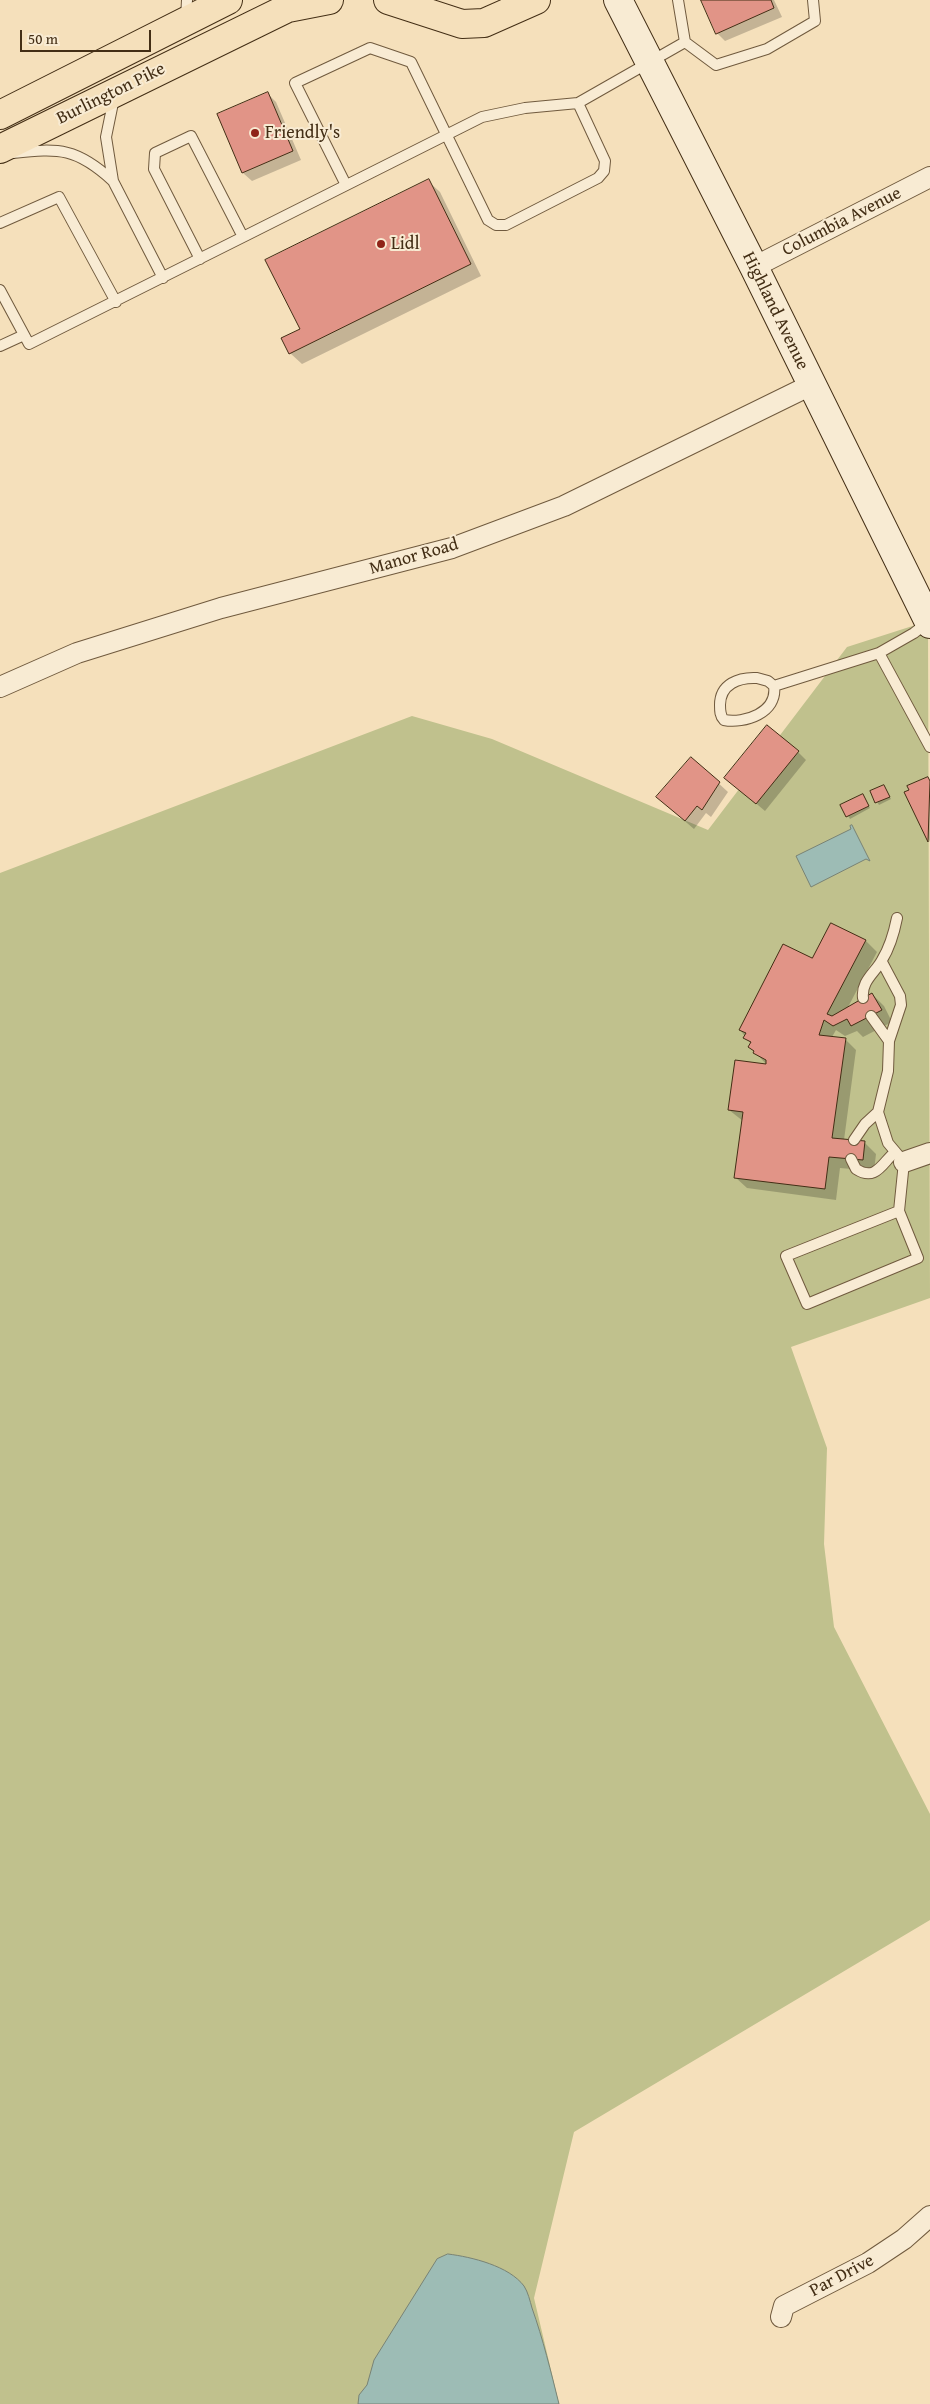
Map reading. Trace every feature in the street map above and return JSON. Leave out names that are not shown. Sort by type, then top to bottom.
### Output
[{"type":"highway","name":"Burlington Pike","points":[[2,108],[186,11],[228,0]]},
{"type":"highway","name":"Burlington Pike","points":[[0,149],[296,4],[329,0]]},
{"type":"highway","points":[[388,0],[462,24],[484,23],[536,0]]},
{"type":"street","name":"Highland Avenue","points":[[618,0],[754,267],[930,622]]},
{"type":"street","name":"Columbia Avenue","points":[[754,267],[930,177]]},
{"type":"street","name":"Manor Road","points":[[0,687],[77,653],[221,608],[452,548],[564,506],[811,385]]},
{"type":"street","points":[[900,1157],[930,1153]]},
{"type":"street","name":"Par Drive","points":[[781,2317],[784,2306],[868,2262],[907,2237],[930,2216]]},
{"type":"lane","points":[[678,0],[685,42],[716,65],[768,49],[815,21],[813,0]]},
{"type":"lane","points":[[0,290],[29,344],[482,118],[525,108],[578,103],[650,64],[685,42]]},
{"type":"lane","points":[[346,185],[295,83],[370,48],[411,62],[488,220],[496,225],[506,225],[598,178],[604,171],[605,161],[578,103]]},
{"type":"lane","points":[[115,92],[106,137],[113,181],[163,278]]},
{"type":"lane","points":[[200,258],[154,169],[155,153],[191,136],[243,237]]},
{"type":"lane","points":[[0,154],[47,149],[74,154],[92,162],[113,181]]},
{"type":"lane","points":[[0,223],[59,197],[116,302]]},
{"type":"lane","points":[[0,346],[24,335]]},
{"type":"lane","points":[[774,686],[879,653],[930,622]]},
{"type":"lane","points":[[879,653],[930,747]]},
{"type":"lane","points":[[757,678],[768,681],[774,686],[771,700],[758,716],[740,722],[722,719],[721,698],[730,684],[740,679],[757,678]]},
{"type":"lane","points":[[863,998],[866,983],[882,962],[893,937],[896,918]]},
{"type":"lane","points":[[882,962],[900,996],[902,1006],[889,1041],[888,1071],[878,1112],[888,1143],[900,1157],[900,1212],[918,1258],[807,1304],[786,1256],[900,1212]]},
{"type":"lane","points":[[871,1016],[889,1041]]},
{"type":"lane","points":[[854,1140],[864,1124],[878,1112]]},
{"type":"lane","points":[[851,1159],[856,1169],[870,1174],[900,1157]]},
{"type":"green space","points":[[928,621],[930,1298],[791,1347],[827,1448],[824,1544],[834,1627],[930,1814],[930,1920],[574,2132],[534,2298],[559,2404],[0,2404],[0,873],[412,716],[492,739],[708,830],[847,647]]},
{"type":"water","points":[[852,825],[870,861],[866,859],[811,887],[796,856],[851,829],[850,826]]},
{"type":"water","points":[[448,2254],[468,2257],[500,2268],[524,2286],[540,2332],[559,2404],[358,2404],[359,2395],[367,2385],[374,2360],[437,2259]]},
{"type":"building","points":[[701,0],[771,0],[774,8],[716,34]]},
{"type":"building","name":"Friendly's","points":[[268,92],[293,151],[242,173],[217,114]]},
{"type":"building","points":[[429,179],[471,264],[289,354],[281,338],[300,329],[265,260]]},
{"type":"building","points":[[767,725],[799,751],[756,804],[724,778]]},
{"type":"building","points":[[691,757],[720,782],[702,810],[697,806],[685,821],[656,797]]},
{"type":"building","points":[[928,777],[930,781],[928,842],[904,792],[909,790],[907,786]]},
{"type":"building","points":[[884,785],[890,797],[875,803],[870,791]]},
{"type":"building","points":[[863,794],[869,806],[846,817],[840,805]]},
{"type":"building","points":[[831,923],[866,940],[827,1014],[832,1016],[872,993],[882,1010],[851,1026],[847,1019],[833,1026],[824,1020],[819,1035],[846,1038],[832,1138],[865,1141],[863,1160],[829,1157],[825,1189],[734,1178],[743,1112],[728,1110],[735,1060],[766,1064],[766,1060],[753,1053],[754,1051],[748,1047],[751,1042],[743,1038],[746,1033],[739,1030],[783,944],[812,958]]},
{"type":"place","name":"Friendly's","points":[[255,133]]},
{"type":"place","name":"Lidl","points":[[381,244]]}]
